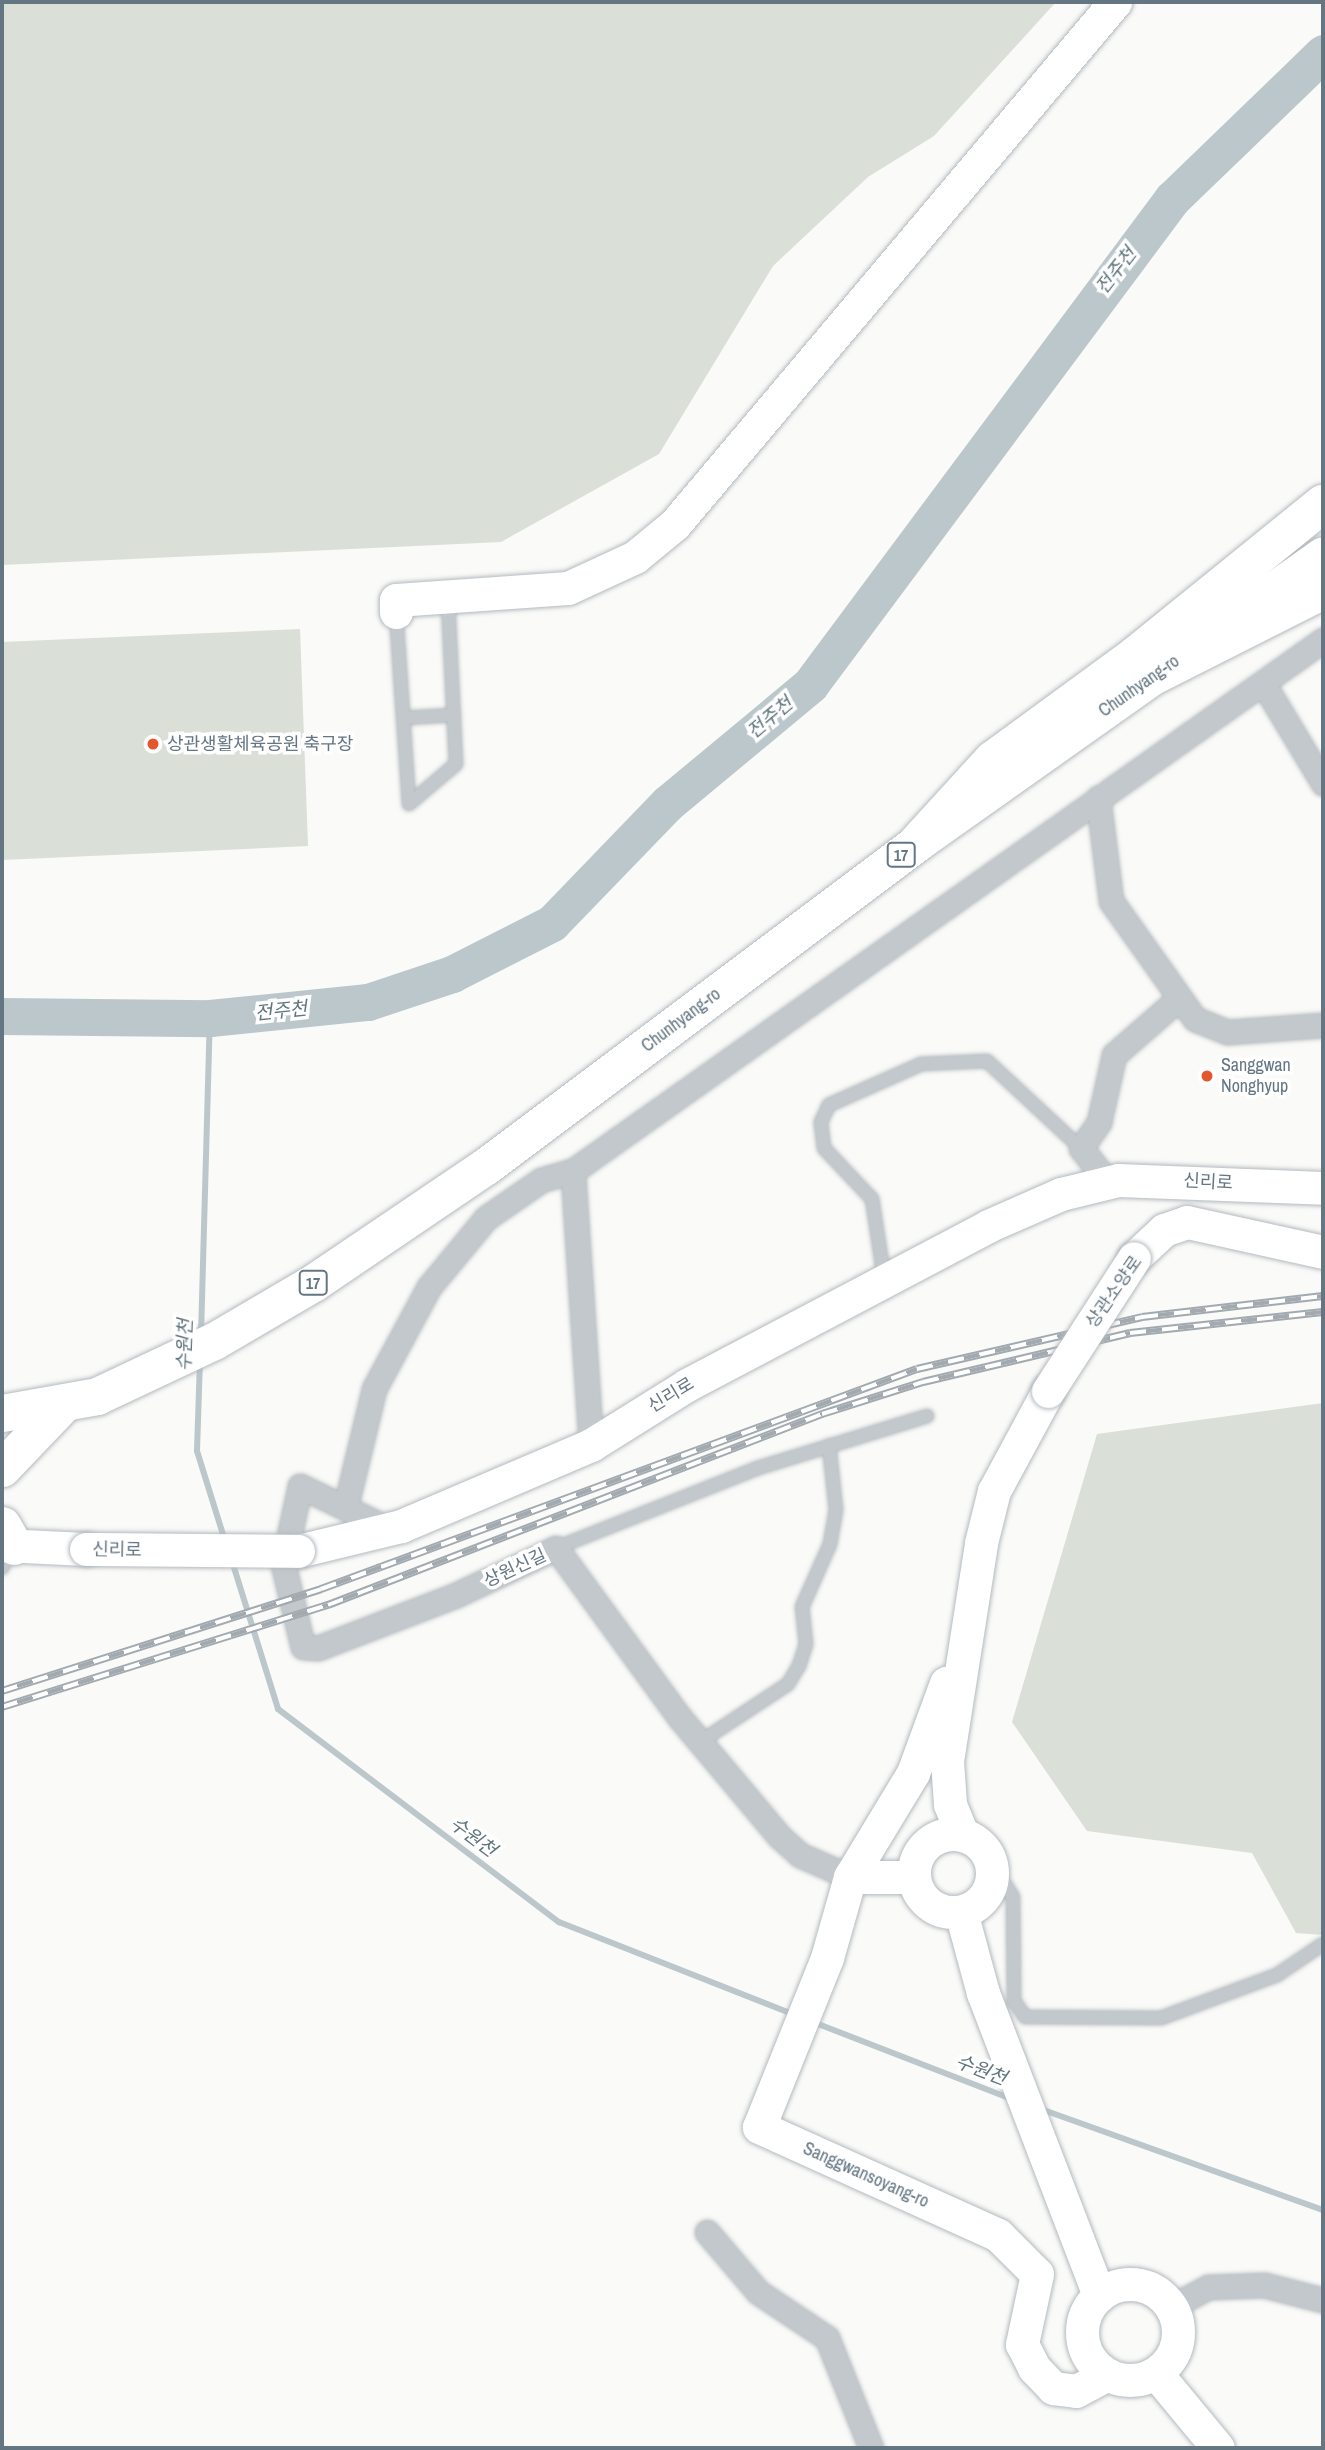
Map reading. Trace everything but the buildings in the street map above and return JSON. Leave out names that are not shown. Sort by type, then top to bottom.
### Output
[{"type":"highway","points":[[918,842],[993,760],[1135,656],[1323,504]]},
{"type":"highway","points":[[1155,675],[1323,590]]},
{"type":"main road","points":[[396,612],[396,600],[568,588],[635,557],[675,524],[1115,2]]},
{"type":"main road","name":"Chunhyang-ro","points":[[2,1413],[65,1402],[129,1382],[251,1321],[486,1166],[918,842],[1323,555]]},
{"type":"main road","name":"신리로","points":[[5,1546],[298,1551],[389,1529],[591,1445],[687,1385],[988,1226],[1108,1182],[1323,1188]]},
{"type":"main road","name":"상관소양로","points":[[1048,1391],[1134,1258],[1164,1230],[1187,1222],[1323,1252]]},
{"type":"main road","name":"Sanggwansoyang-ro","points":[[991,1862],[978,1841],[962,1833],[950,1804],[947,1761],[964,1639],[994,1492],[1048,1391]]},
{"type":"main road","points":[[2,1468],[65,1402]]},
{"type":"main road","name":"Sanggwansoyang-ro","points":[[964,1639],[912,1773],[850,1877],[827,1958],[759,2127],[998,2235],[1037,2274],[1022,2344],[1034,2368],[1053,2388],[1076,2391],[1106,2375]]},
{"type":"main road","points":[[961,1912],[925,1902],[913,1877],[922,1847],[935,1837],[962,1833]]},
{"type":"main road","points":[[961,1912],[987,1892],[991,1862]]},
{"type":"main road","points":[[850,1877],[913,1877]]},
{"type":"main road","points":[[961,1912],[983,1993],[1099,2295]]},
{"type":"main road","points":[[1144,2286],[1171,2307],[1176,2348],[1156,2373],[1135,2380],[1106,2375],[1083,2344],[1082,2324],[1099,2295],[1114,2287],[1144,2286]]},
{"type":"main road","points":[[1156,2373],[1219,2448]]},
{"type":"street","points":[[346,1506],[374,1389],[429,1287],[486,1218],[541,1180],[573,1171],[1323,640]]},
{"type":"street","points":[[1263,683],[1323,783]]},
{"type":"street","points":[[1098,798],[1111,901],[1177,1000],[1195,1019],[1228,1032],[1323,1025]]},
{"type":"street","points":[[1108,1182],[1084,1151],[1100,1122],[1114,1055],[1177,1000]]},
{"type":"street","points":[[573,1171],[591,1445]]},
{"type":"street","name":"상원신길","points":[[389,1529],[300,1486],[283,1564],[303,1647],[318,1648],[456,1595],[556,1548],[700,1742],[800,1855],[850,1877]]},
{"type":"street","points":[[708,2231],[758,2292],[827,2338],[871,2448]]},
{"type":"street","points":[[1171,2307],[1208,2287],[1264,2285],[1323,2300]]},
{"type":"lane","points":[[396,612],[409,804],[456,764],[448,597]]},
{"type":"lane","points":[[404,718],[454,715]]},
{"type":"lane","points":[[885,1280],[872,1199],[824,1149],[821,1122],[829,1105],[921,1064],[987,1061],[1084,1151]]},
{"type":"lane","points":[[556,1548],[828,1445],[927,1416]]},
{"type":"lane","points":[[700,1742],[788,1684],[799,1666],[806,1644],[802,1607],[830,1544],[836,1510],[828,1445]]},
{"type":"lane","points":[[991,1862],[1013,1897],[1014,2001],[1025,2017],[1161,2018],[1277,1975],[1323,1944]]},
{"type":"shaded area","points":[[2,2],[1056,2],[934,136],[868,177],[773,266],[659,454],[501,542],[2,565]]},
{"type":"shaded area","name":"상관생활체육공원 축구장","points":[[300,629],[308,846],[2,860],[2,642]]},
{"type":"shaded area","points":[[1323,1403],[1323,1935],[1296,1933],[1252,1853],[1087,1831],[1012,1722],[1097,1434]]},
{"type":"waterway","name":"전주천","points":[[2,1016],[210,1018],[368,1002],[452,974],[552,923],[668,803],[810,685],[1172,199],[1323,53]]},
{"type":"waterway","name":"수원천","points":[[201,1335],[210,1018]]},
{"type":"waterway","name":"수원천","points":[[200,1360],[197,1451],[225,1541]]},
{"type":"waterway","name":"수원천","points":[[232,1561],[278,1709],[559,1922],[793,2014]]},
{"type":"waterway","name":"수원천","points":[[813,2022],[1012,2099]]},
{"type":"waterway","name":"수원천","points":[[1038,2108],[1323,2210]]},
{"type":"railway","points":[[2,1691],[321,1589],[917,1369],[1142,1317],[1323,1296]]},
{"type":"railway","points":[[2,1707],[328,1605],[822,1414],[923,1382],[1130,1333],[1323,1312]]},
{"type":"place","name":"상관생활체육공원 축구장","points":[[153,744]]},
{"type":"place","name":"Sanggwan Nonghyup","points":[[1207,1076]]}]
